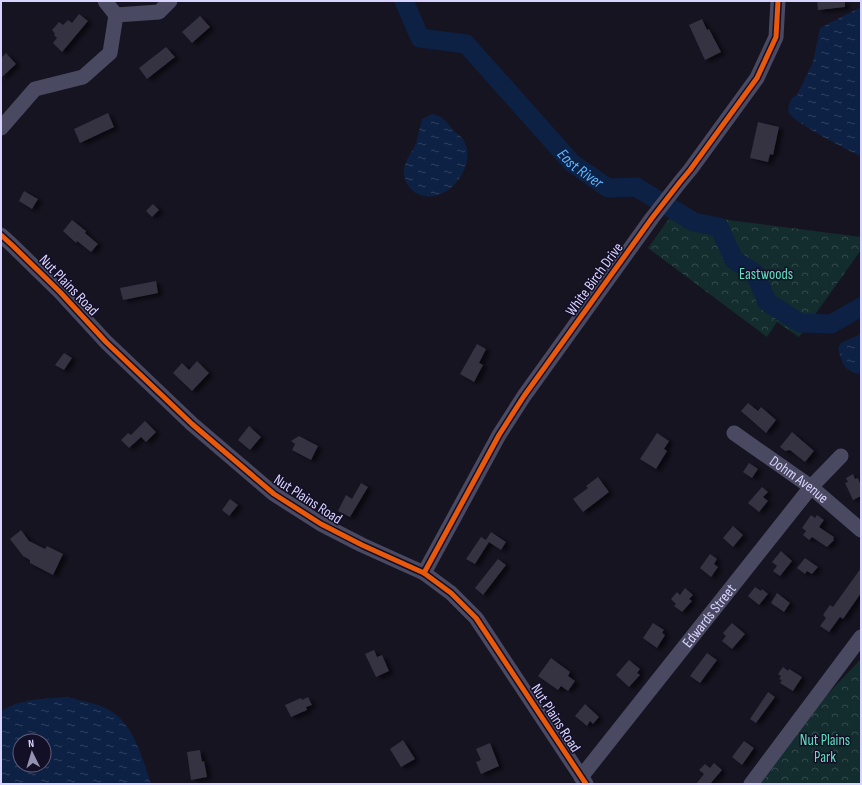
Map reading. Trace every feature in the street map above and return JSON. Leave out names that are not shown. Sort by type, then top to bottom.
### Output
[{"type":"street","points":[[1,128],[35,89],[83,77],[110,53],[116,14],[105,1]]},
{"type":"street","points":[[116,14],[159,12],[170,1]]},
{"type":"street","name":"White Birch Drive","points":[[424,573],[499,435],[529,390],[652,218],[690,170],[757,78],[776,37],[778,1]]},
{"type":"street","name":"Nut Plains Road","points":[[1,235],[60,292],[106,342],[186,418],[274,494],[321,524],[362,545],[424,573],[451,593],[476,618],[584,781]]},
{"type":"street","name":"Dohm Avenue","points":[[734,433],[811,487],[861,530]]},
{"type":"street","name":"Edwards Street","points":[[584,781],[811,487],[841,456]]},
{"type":"street","points":[[751,784],[861,637]]},
{"type":"green space","name":"Eastwoods","points":[[673,213],[861,237],[861,250],[799,337],[777,322],[767,337],[648,248]]},
{"type":"green space","name":"Nut Plains Park","points":[[861,659],[861,784],[761,784],[799,724]]},
{"type":"water","points":[[861,7],[861,156],[834,143],[800,123],[789,113],[788,109],[792,98],[797,95],[813,62],[820,28]]},
{"type":"water","points":[[432,114],[442,118],[462,138],[467,150],[467,158],[462,174],[452,187],[438,195],[426,196],[416,193],[411,189],[405,180],[404,170],[406,162],[416,143],[422,119]]},
{"type":"water","points":[[861,334],[861,374],[847,369],[838,348],[841,343]]},
{"type":"water","points":[[67,697],[101,706],[112,712],[121,719],[134,739],[151,784],[1,784],[1,711],[25,701]]},
{"type":"building","points":[[817,1],[845,1],[845,7],[818,10]]},
{"type":"building","points":[[79,14],[88,21],[62,52],[53,43],[57,38],[52,30],[59,22],[63,25],[68,20],[72,23]]},
{"type":"building","points":[[200,16],[210,27],[192,43],[182,32]]},
{"type":"building","points":[[702,19],[721,52],[705,60],[689,25]]},
{"type":"building","points":[[166,47],[175,57],[147,79],[139,68]]},
{"type":"building","points":[[6,53],[16,64],[1,78],[1,58]]},
{"type":"building","points":[[108,113],[114,127],[80,143],[74,129]]},
{"type":"building","points":[[758,122],[779,127],[773,155],[770,154],[768,162],[750,158]]},
{"type":"building","points":[[24,191],[38,199],[32,209],[19,201]]},
{"type":"building","points":[[153,204],[159,210],[152,217],[146,211]]},
{"type":"building","points":[[72,220],[86,231],[85,233],[98,244],[91,252],[77,241],[76,243],[63,231]]},
{"type":"building","points":[[156,281],[158,293],[123,300],[120,288]]},
{"type":"building","points":[[477,344],[486,349],[479,363],[483,365],[474,382],[460,374]]},
{"type":"building","points":[[64,353],[72,358],[64,370],[55,365]]},
{"type":"building","points":[[197,361],[209,373],[192,391],[173,373],[182,363],[189,370]]},
{"type":"building","points":[[748,403],[758,411],[761,407],[776,420],[766,433],[741,411]]},
{"type":"building","points":[[145,421],[156,432],[146,442],[141,437],[129,448],[121,440],[128,433],[131,435]]},
{"type":"building","points":[[249,426],[261,437],[250,450],[238,440]]},
{"type":"building","points":[[792,432],[814,451],[805,462],[790,450],[785,451],[780,447]]},
{"type":"building","points":[[657,433],[669,441],[664,449],[667,451],[656,469],[640,459]]},
{"type":"building","points":[[299,436],[318,446],[311,460],[292,450],[295,444],[291,441]]},
{"type":"building","points":[[749,463],[758,469],[752,478],[743,472]]},
{"type":"building","points":[[853,474],[855,479],[858,478],[861,486],[861,496],[853,500],[845,483],[848,482],[846,478]]},
{"type":"building","points":[[598,477],[609,492],[583,512],[573,499],[588,488],[586,486]]},
{"type":"building","points":[[361,483],[368,487],[350,517],[338,511],[346,495],[352,499]]},
{"type":"building","points":[[762,487],[768,492],[763,497],[768,501],[759,512],[748,503]]},
{"type":"building","points":[[230,499],[238,505],[229,516],[222,510]]},
{"type":"building","points":[[811,515],[815,518],[817,515],[824,520],[819,527],[834,537],[834,540],[827,547],[812,537],[809,540],[803,535],[806,531],[802,528]]},
{"type":"building","points":[[733,526],[743,535],[733,547],[723,538]]},
{"type":"building","points":[[21,530],[29,541],[45,549],[47,546],[63,554],[53,575],[30,563],[30,560],[23,556],[10,539]]},
{"type":"building","points":[[491,532],[506,542],[501,550],[489,542],[475,564],[466,559],[481,537],[486,540]]},
{"type":"building","points":[[781,551],[792,561],[780,576],[773,571],[777,566],[772,562]]},
{"type":"building","points":[[710,554],[717,559],[714,564],[718,567],[711,577],[700,568]]},
{"type":"building","points":[[805,558],[818,567],[812,574],[807,571],[805,574],[797,568]]},
{"type":"building","points":[[498,559],[506,565],[483,595],[475,588]]},
{"type":"building","points":[[861,568],[861,593],[843,619],[840,617],[829,632],[820,626],[826,618],[823,615],[830,605],[833,607]]},
{"type":"building","points":[[755,587],[761,591],[762,589],[768,594],[759,605],[748,596]]},
{"type":"building","points":[[685,588],[693,595],[689,599],[692,601],[682,612],[674,606],[676,604],[671,599],[677,592],[680,595]]},
{"type":"building","points":[[777,593],[790,603],[784,612],[771,603]]},
{"type":"building","points":[[653,623],[664,630],[662,633],[665,635],[657,648],[643,638]]},
{"type":"building","points":[[732,623],[745,634],[732,649],[722,641],[726,636],[723,633]]},
{"type":"building","points":[[374,650],[377,657],[382,655],[389,671],[376,677],[365,654]]},
{"type":"building","points":[[707,653],[717,660],[700,683],[690,676]]},
{"type":"building","points":[[551,658],[570,672],[568,676],[575,681],[568,691],[561,686],[558,690],[538,676]]},
{"type":"building","points":[[629,660],[640,669],[637,673],[640,675],[629,687],[616,675]]},
{"type":"building","points":[[783,667],[788,671],[789,669],[802,677],[793,691],[780,683],[782,680],[779,679],[781,676],[778,674]]},
{"type":"building","points":[[768,692],[775,697],[756,723],[750,719]]},
{"type":"building","points":[[308,697],[312,705],[306,707],[307,710],[291,717],[285,705],[301,698],[302,700]]},
{"type":"building","points":[[585,704],[599,717],[593,724],[590,721],[587,726],[575,716]]},
{"type":"building","points":[[403,740],[415,759],[401,767],[390,749]]},
{"type":"building","points":[[744,741],[754,748],[742,765],[732,757]]},
{"type":"building","points":[[490,743],[499,766],[481,774],[476,762],[481,760],[476,749]]},
{"type":"building","points":[[200,750],[207,777],[191,780],[187,752]]},
{"type":"building","points":[[714,763],[722,770],[710,784],[696,784],[704,774],[699,770],[705,764],[710,768]]},
{"type":"waterway","name":"East River","points":[[404,1],[420,38],[466,44],[572,163],[608,188],[636,187],[694,222],[719,227],[734,260],[755,273],[767,302],[800,323],[831,324],[861,307]]},
{"type":"cycle path","points":[[424,573],[499,435],[524,396],[652,218],[690,170],[757,78],[776,37],[778,1]]},
{"type":"cycle path","points":[[1,235],[60,292],[106,342],[192,424],[274,494],[321,524],[362,545],[424,573],[451,593],[476,618],[586,784]]}]
